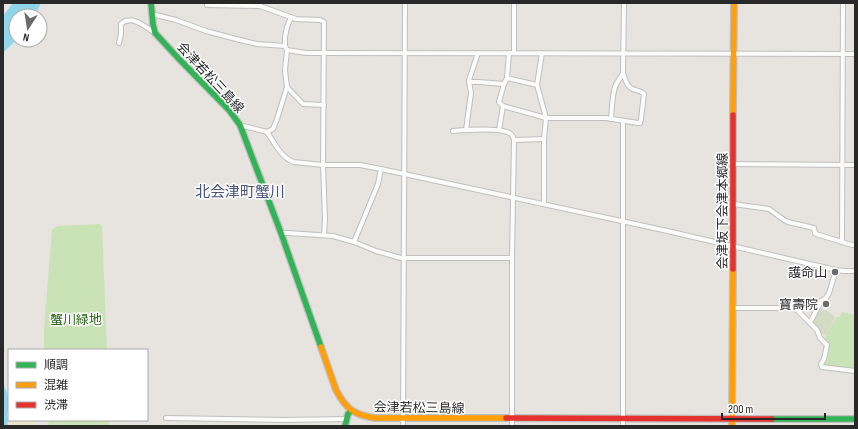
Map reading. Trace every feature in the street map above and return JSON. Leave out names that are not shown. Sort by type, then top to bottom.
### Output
[{"type":"main road","points":[[151,3],[155,33]]},
{"type":"main road","name":"会津坂下会津本郷線","points":[[732,426],[734,3]]},
{"type":"main road","name":"会津若松三島線","points":[[155,33],[229,110],[240,125],[248,142],[281,233],[336,390],[341,400],[351,411],[369,418],[855,419]]},
{"type":"main road","points":[[345,426],[348,413],[351,411]]},
{"type":"street","points":[[403,426],[405,3]]},
{"type":"street","points":[[514,3],[511,53],[507,78],[499,102],[503,106],[546,118],[611,119],[640,122],[644,94],[629,87],[623,73],[624,3]]},
{"type":"street","points":[[842,242],[843,3]]},
{"type":"street","points":[[207,5],[260,6],[296,19],[320,20],[324,22],[324,235]]},
{"type":"street","points":[[152,14],[240,40],[306,53],[855,54]]},
{"type":"street","points":[[240,125],[267,132],[273,129],[287,87],[285,70],[285,37],[291,17]]},
{"type":"street","points":[[119,43],[121,24],[125,21],[139,22],[155,33]]},
{"type":"street","points":[[466,130],[471,92],[469,82],[470,75],[478,53]]},
{"type":"street","points":[[542,53],[536,85],[546,118],[544,139],[544,204]]},
{"type":"street","points":[[611,119],[612,99],[615,86],[623,73]]},
{"type":"street","points":[[507,78],[536,85]]},
{"type":"street","points":[[469,82],[504,84]]},
{"type":"street","points":[[287,87],[303,104],[324,105]]},
{"type":"street","points":[[499,130],[503,106]]},
{"type":"street","points":[[623,121],[623,426]]},
{"type":"street","points":[[453,131],[499,130],[510,133],[514,140],[512,426]]},
{"type":"street","points":[[267,132],[279,150],[290,161],[304,164],[360,165],[381,169],[836,270],[855,271]]},
{"type":"street","points":[[514,140],[544,139]]},
{"type":"street","points":[[733,164],[855,165]]},
{"type":"street","points":[[354,242],[378,184],[381,169]]},
{"type":"street","points":[[733,204],[772,210],[788,222],[814,228],[816,234],[855,245]]},
{"type":"street","points":[[281,233],[332,236],[401,258],[512,258]]},
{"type":"street","points":[[810,323],[821,301],[826,298],[829,293],[836,270]]},
{"type":"street","points":[[733,308],[794,308],[810,323],[820,338],[827,345],[824,359],[821,364],[822,368],[855,371]]},
{"type":"street","points":[[166,418],[281,420],[347,418]]},
{"type":"shaded area","points":[[838,423],[839,426],[737,426],[737,425]]},
{"type":"green space","name":"蟹川緑地","points":[[100,224],[102,226],[107,349],[44,349],[44,329],[52,230],[58,226]]},
{"type":"green space","points":[[820,308],[835,317],[826,335],[821,334],[818,328],[812,323]]},
{"type":"green space","points":[[843,312],[855,315],[855,370],[822,367],[824,361],[826,361],[829,351],[826,351],[827,346],[823,341],[836,317],[839,317]]},
{"type":"green space","points":[[48,421],[109,421],[109,426],[49,426]]},
{"type":"sand","points":[[8,410],[8,421],[34,421],[36,426],[8,426],[7,413]]},
{"type":"water","points":[[13,3],[41,3],[39,8],[9,8]]},
{"type":"water","points":[[8,10],[8,48],[3,53],[3,16]]},
{"type":"water","points":[[3,384],[8,398],[8,426],[3,426]]},
{"type":"traffic: fast","points":[[151,3],[155,33],[229,110],[240,125],[281,233],[321,347]]},
{"type":"traffic: fast","points":[[345,426],[348,414],[351,411]]},
{"type":"traffic: fast","points":[[772,419],[855,419]]},
{"type":"traffic: slow","points":[[733,115],[734,3]]},
{"type":"traffic: slow","points":[[732,426],[733,269]]},
{"type":"traffic: slow","points":[[321,347],[336,390],[340,397],[351,410],[361,415],[375,418],[506,418]]},
{"type":"traffic: jam","points":[[733,115],[733,269]]},
{"type":"traffic: jam","points":[[506,418],[772,419]]},
{"type":"place","name":"護命山","points":[[835,272]]},
{"type":"place","name":"寶壽院","points":[[826,304]]},
{"type":"district","name":"北会津町蟹川","points":[[240,192]]}]
